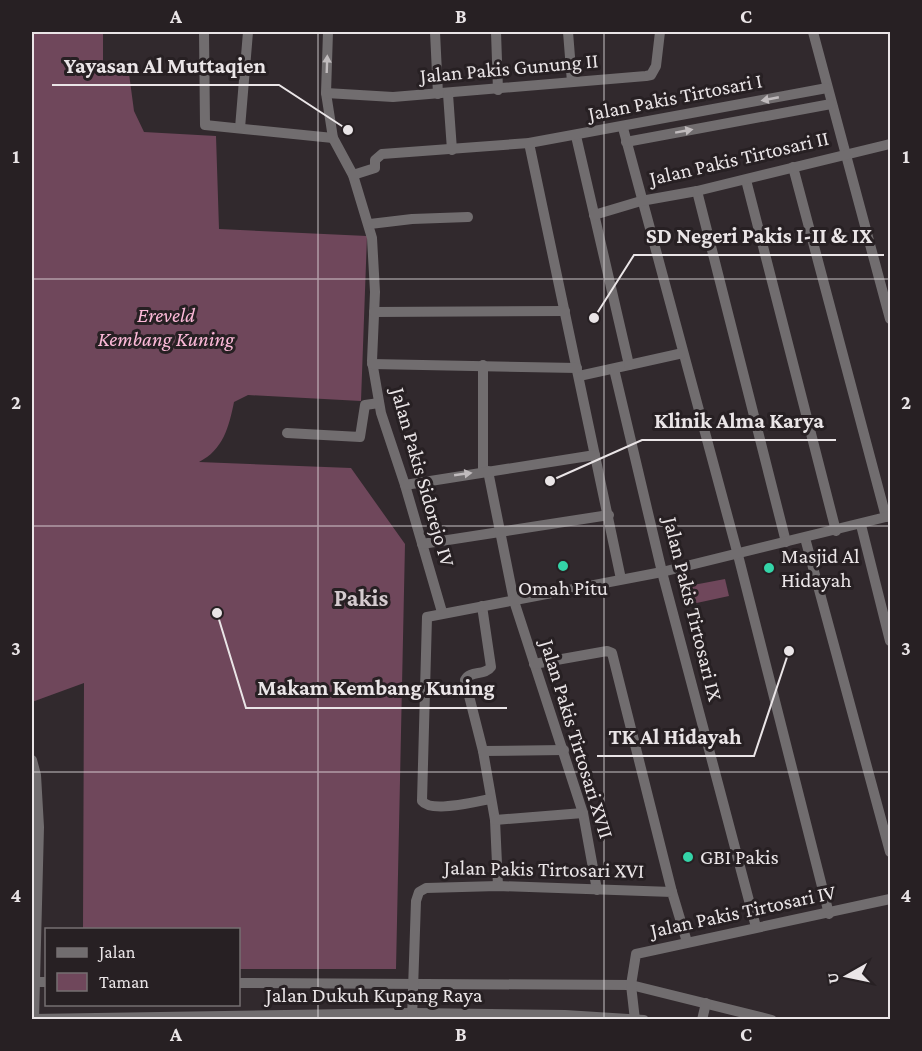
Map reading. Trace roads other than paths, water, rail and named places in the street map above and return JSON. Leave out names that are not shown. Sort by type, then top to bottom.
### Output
[{"type":"street","points":[[204,32],[205,125],[333,138]]},
{"type":"street","points":[[240,128],[248,32]]},
{"type":"street","name":"Jalan Pakis Sidorejo IV","points":[[327,32],[326,93],[333,138],[353,175],[370,224],[373,249],[374,312],[372,364],[379,403],[442,612]]},
{"type":"street","points":[[435,32],[452,150]]},
{"type":"street","points":[[496,32],[498,90]]},
{"type":"street","points":[[568,32],[572,82]]},
{"type":"street","name":"Jalan Pakis Gunung II","points":[[326,93],[393,97],[498,90],[651,75],[656,66],[660,32]]},
{"type":"street","points":[[813,32],[891,320]]},
{"type":"street","name":"Jalan Pakis Tirtosari I","points":[[353,175],[375,168],[375,160],[382,154],[529,143],[622,128],[827,88]]},
{"type":"street","name":"Jalan Pakis Tirtosari I","points":[[626,142],[831,104]]},
{"type":"street","points":[[622,128],[738,555],[829,914]]},
{"type":"street","points":[[576,135],[629,365]]},
{"type":"street","points":[[529,143],[621,579]]},
{"type":"street","name":"Jalan Pakis Tirtosari II","points":[[594,215],[641,201],[746,180],[891,144]]},
{"type":"street","points":[[490,799],[439,806],[428,806],[422,801],[425,620],[442,612],[514,601],[662,572],[888,517],[793,167]]},
{"type":"street","points":[[746,180],[837,531]]},
{"type":"street","points":[[697,191],[786,542]]},
{"type":"street","points":[[370,224],[412,219],[468,217]]},
{"type":"street","points":[[374,312],[565,311]]},
{"type":"street","points":[[372,364],[483,365],[578,372],[614,369],[683,353]]},
{"type":"street","name":"Jalan Pakis Tirtosari XVII","points":[[483,365],[486,471],[514,601],[583,813],[597,890]]},
{"type":"street","name":"Jalan Pakis Tirtosari IX","points":[[614,369],[662,572],[756,927]]},
{"type":"street","points":[[287,434],[360,437],[365,405],[379,403]]},
{"type":"street","points":[[405,485],[595,455]]},
{"type":"street","points":[[422,544],[609,515]]},
{"type":"street","points":[[861,525],[891,641]]},
{"type":"street","points":[[805,538],[891,852]]},
{"type":"street","points":[[482,606],[491,667],[490,670],[469,675],[465,680],[483,751],[495,820],[498,886]]},
{"type":"street","points":[[534,664],[607,651],[612,653],[672,892]]},
{"type":"street","points":[[483,751],[564,750]]},
{"type":"street","points":[[32,760],[36,775],[39,827],[34,890],[33,1019]]},
{"type":"street","points":[[495,820],[583,813]]},
{"type":"street","name":"Jalan Pakis Tirtosari XVI","points":[[413,982],[415,914],[419,892],[432,886],[672,892],[687,942]]},
{"type":"street","name":"Jalan Pakis Tirtosari IV","points":[[631,985],[635,955],[891,899]]},
{"type":"street","points":[[411,1016],[413,982]]},
{"type":"street","name":"Jalan Dukuh Kupang Raya","points":[[240,983],[413,982],[631,985],[772,1020]]},
{"type":"street","points":[[631,985],[638,1019]]},
{"type":"street","points":[[702,1020],[706,1003]]},
{"type":"street","name":"Jalan Dukuh Kupang Raya","points":[[33,1019],[336,1016],[638,1019]]},
{"type":"place","name":"Yayasan Al Muttaqien","points":[[348,130]]},
{"type":"place","name":"SD Negeri Pakis I-II & IX","points":[[594,318]]},
{"type":"place","name":"Klinik Alma Karya","points":[[550,481]]},
{"type":"place","name":"Omah Pitu","points":[[563,566]]},
{"type":"place","name":"Masjid Al Hidayah","points":[[769,568]]},
{"type":"place","name":"Makam Kembang Kuning","points":[[217,613]]},
{"type":"place","name":"TK Al Hidayah","points":[[789,651]]},
{"type":"place","name":"GBI Pakis","points":[[688,857]]},
{"type":"district","name":"Pakis","points":[[361,598]]},
{"type":"park label","name":"Ereveld Kembang Kuning","points":[[166,327]]}]
